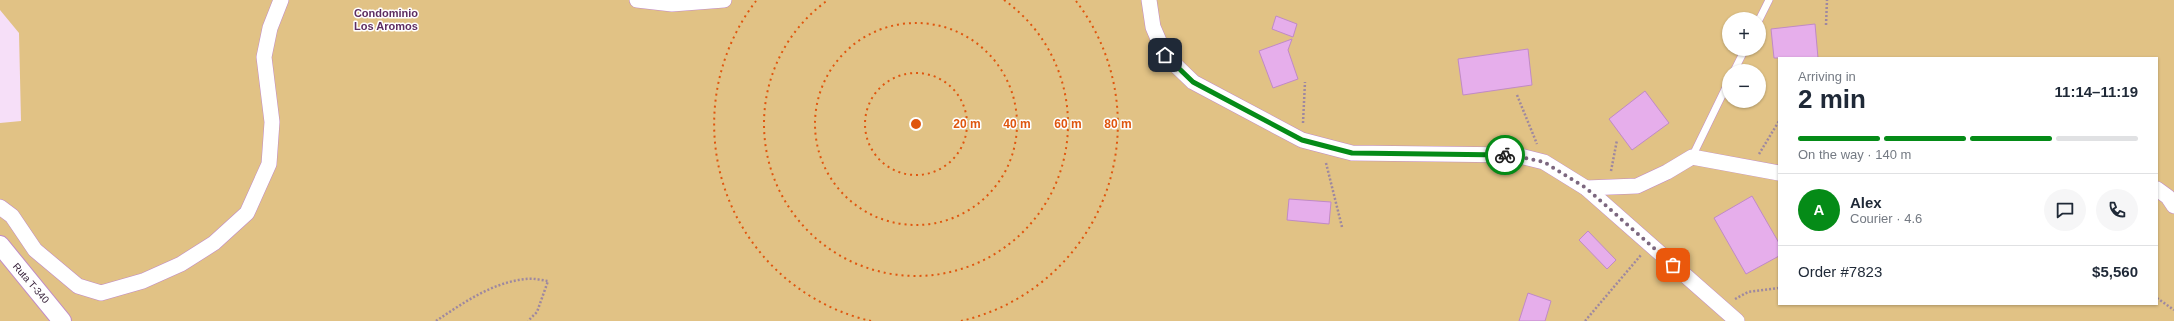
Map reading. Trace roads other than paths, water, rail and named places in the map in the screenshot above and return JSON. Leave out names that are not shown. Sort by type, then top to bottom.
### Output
[{"type":"street","points":[[0,207],[12,216],[35,250],[78,286],[101,293],[143,281],[181,264],[214,243],[247,213],[268,164],[272,122],[264,57],[270,28],[281,0]]},
{"type":"street","points":[[637,0],[672,4],[724,0]]},
{"type":"street","points":[[1149,0],[1153,26],[1165,55],[1193,82],[1302,140],[1352,153],[1516,156],[1544,162],[1586,188],[1737,321]]},
{"type":"street","points":[[1586,188],[1637,186],[1668,172],[1692,157],[1778,173]]},
{"type":"street","points":[[2158,190],[2168,197],[2174,206]]},
{"type":"street","name":"Ruta T-340","points":[[0,245],[62,321]]},
{"type":"lane","points":[[1763,12],[1769,0]]},
{"type":"lane","points":[[1692,157],[1722,95]]},
{"type":"district","name":"Condominio Los Aromos","points":[[386,19]]}]
